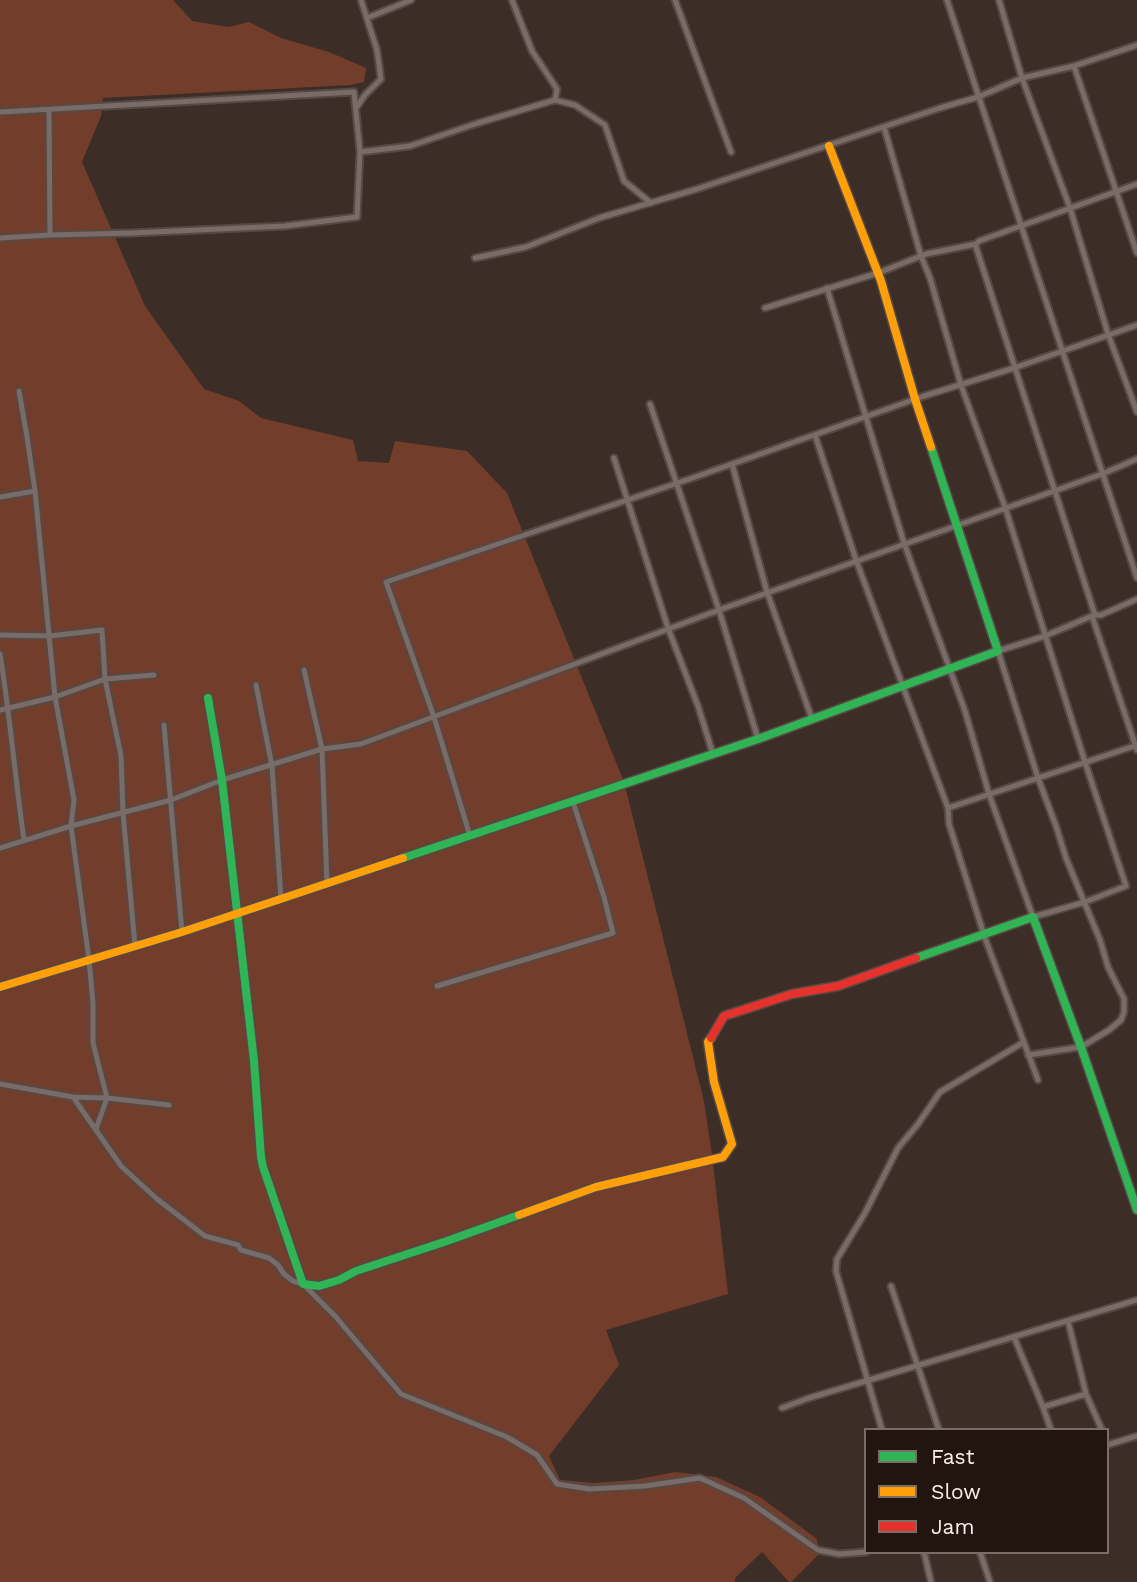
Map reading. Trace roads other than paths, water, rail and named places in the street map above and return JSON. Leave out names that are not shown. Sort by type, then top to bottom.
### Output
[{"type":"street","points":[[356,108],[381,79],[377,50],[362,0]]},
{"type":"street","points":[[367,18],[411,0]]},
{"type":"street","points":[[512,0],[532,51],[557,89],[555,100]]},
{"type":"street","points":[[675,0],[731,152]]},
{"type":"street","points":[[947,0],[1137,578]]},
{"type":"street","points":[[999,0],[1022,78],[1070,208],[1108,334],[1137,412]]},
{"type":"street","points":[[475,258],[526,247],[599,218],[978,97],[1022,78],[1074,66],[1137,45]]},
{"type":"street","points":[[1074,66],[1137,253]]},
{"type":"street","points":[[0,112],[354,92],[360,152],[357,216],[285,226],[0,238]]},
{"type":"street","points":[[360,152],[410,146],[555,100],[575,105],[605,125],[624,181],[650,203]]},
{"type":"street","points":[[49,110],[50,235]]},
{"type":"street","points":[[73,1097],[121,1166],[157,1199],[205,1236],[238,1245],[241,1250],[269,1258],[293,1281],[319,1286],[339,1280],[356,1270],[447,1241],[596,1187],[723,1157],[733,1144],[714,1082],[708,1042],[723,1016],[792,994],[838,986],[984,933],[1126,886],[1006,507],[961,385],[930,278],[920,256],[884,127]]},
{"type":"street","points":[[829,146],[877,273],[1038,778],[1108,967],[1124,999],[1121,1020],[1080,1047],[1028,1055]]},
{"type":"street","points":[[765,308],[877,273],[920,256],[976,244],[1137,184]]},
{"type":"street","points":[[948,808],[1136,747],[976,244]]},
{"type":"street","points":[[827,288],[904,543],[965,711],[989,794],[1137,1210]]},
{"type":"street","points":[[470,836],[434,717],[386,582],[1137,325]]},
{"type":"street","points":[[19,391],[35,491],[55,697],[75,800],[71,826],[89,960],[93,1043],[107,1098],[96,1129]]},
{"type":"street","points":[[650,404],[719,610],[758,739]]},
{"type":"street","points":[[815,435],[856,560],[948,808],[949,824],[984,933],[1038,1080]]},
{"type":"street","points":[[614,458],[668,628],[713,754]]},
{"type":"street","points":[[0,848],[171,800],[222,780],[322,749],[361,744],[668,628],[1102,474],[1137,459]]},
{"type":"street","points":[[732,464],[767,592],[812,719]]},
{"type":"street","points":[[0,497],[35,491]]},
{"type":"street","points":[[0,987],[182,932],[758,739],[998,650],[1045,636],[1137,599]]},
{"type":"street","points":[[0,635],[50,636],[102,630],[104,679],[121,756],[123,813],[135,946]]},
{"type":"street","points":[[0,654],[24,840]]},
{"type":"street","points":[[304,670],[322,749],[327,884]]},
{"type":"street","points":[[0,710],[55,697],[104,679],[154,675]]},
{"type":"street","points":[[256,685],[272,766],[281,899]]},
{"type":"street","points":[[208,698],[222,780],[254,1061],[261,1157],[303,1284],[335,1316],[401,1394],[507,1437],[537,1455],[557,1484],[589,1489],[645,1486],[699,1478],[744,1498],[818,1550],[839,1554],[864,1552]]},
{"type":"street","points":[[164,725],[182,932]]},
{"type":"street","points":[[437,986],[613,933],[604,897],[572,802]]},
{"type":"street","points":[[881,1428],[836,1271],[837,1259],[865,1213],[898,1148],[940,1092],[1024,1042]]},
{"type":"street","points":[[0,1084],[73,1097],[169,1105]]},
{"type":"street","points":[[891,1286],[938,1428]]},
{"type":"street","points":[[782,1408],[1137,1300]]},
{"type":"street","points":[[1068,1321],[1086,1394],[1101,1428]]},
{"type":"street","points":[[1014,1337],[1050,1428]]},
{"type":"street","points":[[1043,1407],[1086,1394]]},
{"type":"street","points":[[1109,1444],[1137,1436]]},
{"type":"street","points":[[924,1554],[931,1582]]},
{"type":"street","points":[[981,1554],[990,1582]]}]
